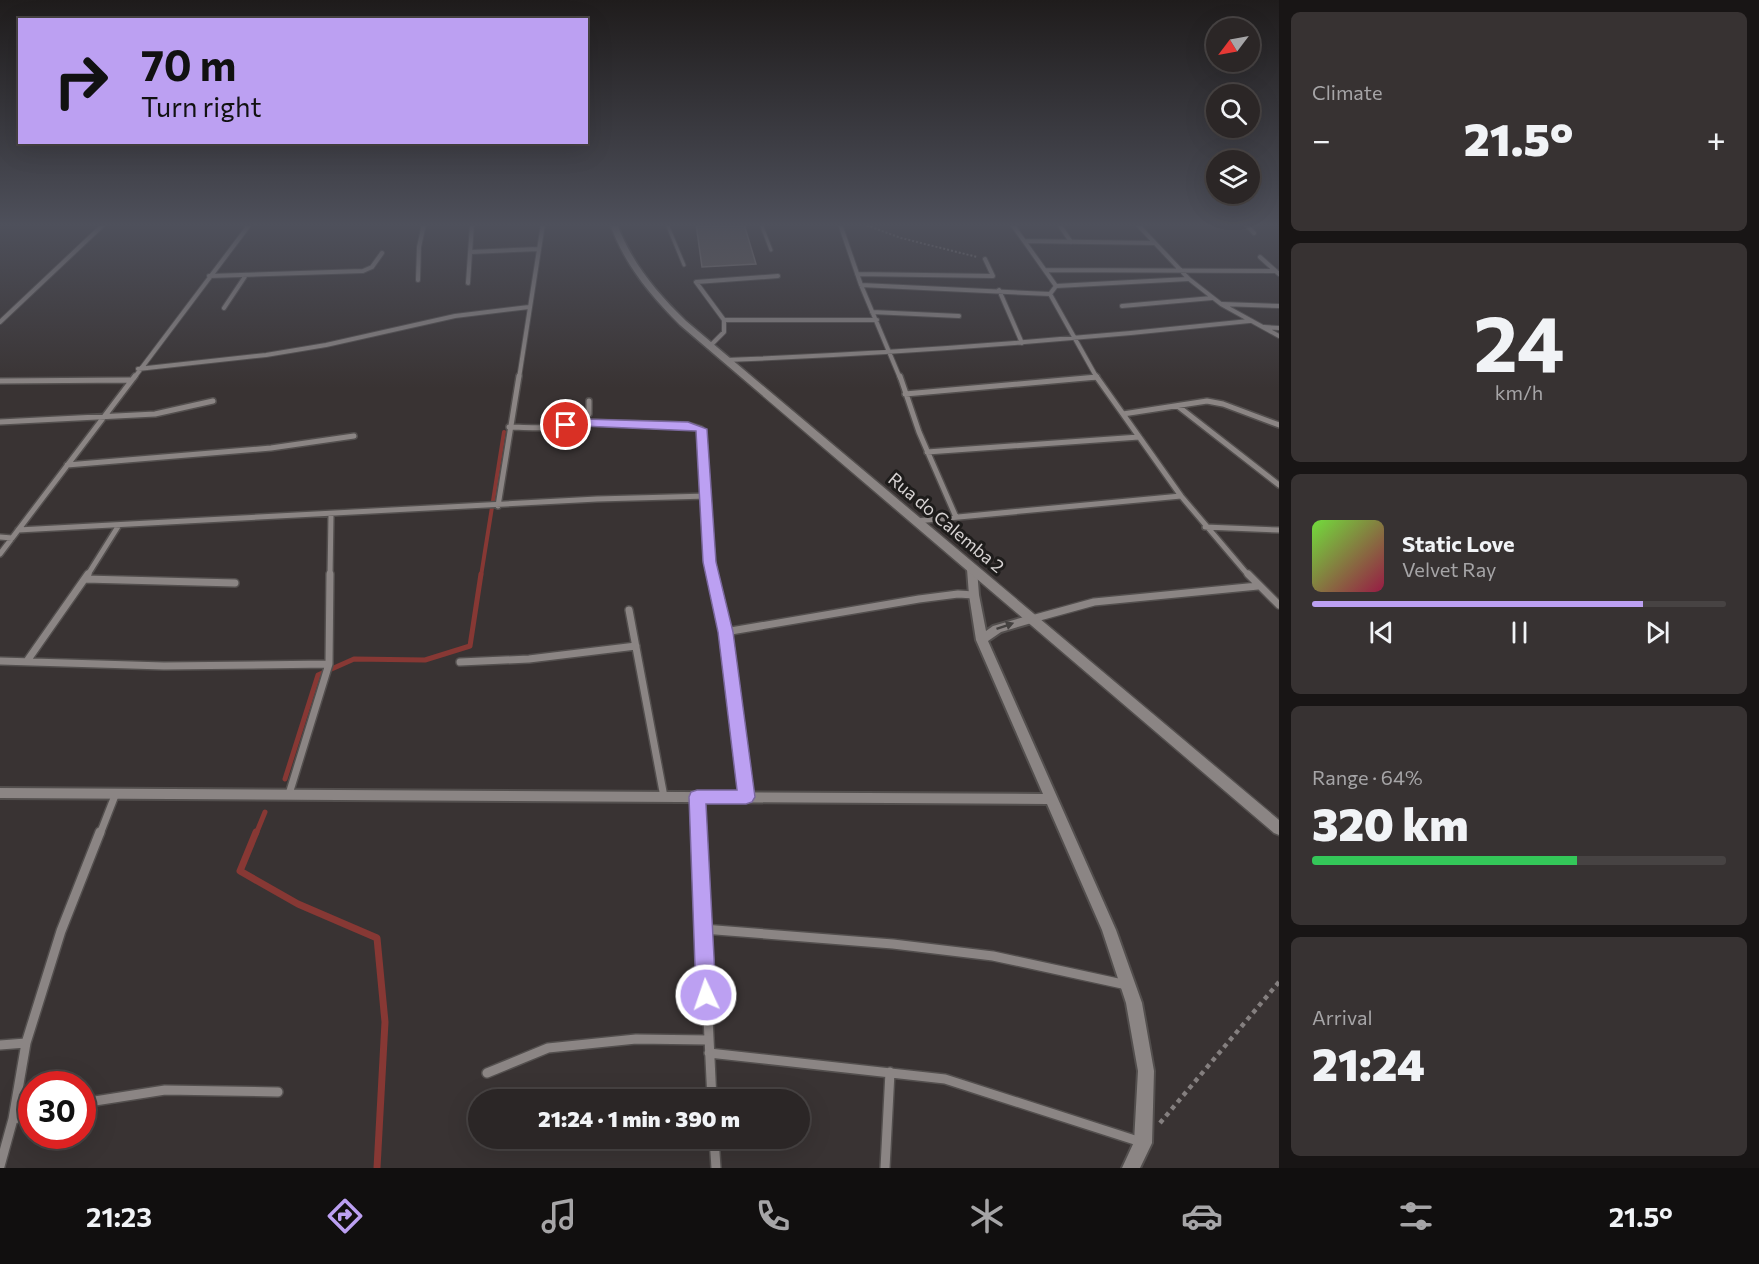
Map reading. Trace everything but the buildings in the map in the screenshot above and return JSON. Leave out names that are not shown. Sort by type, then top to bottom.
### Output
[{"type":"main road","name":"Rua do Calemba 2","points":[[641,279],[659,300],[726,360],[1279,829]]},
{"type":"street","points":[[0,322],[46,279]]},
{"type":"street","points":[[0,554],[207,279]]},
{"type":"street","points":[[224,308],[244,279]]},
{"type":"street","points":[[468,279],[468,283]]},
{"type":"street","points":[[498,506],[534,279]]},
{"type":"street","points":[[710,346],[724,334],[724,320],[696,282],[744,279]]},
{"type":"street","points":[[859,279],[892,353],[927,452],[956,517]]},
{"type":"street","points":[[986,279],[989,290]]},
{"type":"street","points":[[1051,279],[1056,286]]},
{"type":"street","points":[[1056,286],[1189,279],[1221,304],[1279,336]]},
{"type":"street","points":[[861,285],[1050,294]]},
{"type":"street","points":[[1050,294],[1056,286]]},
{"type":"street","points":[[999,290],[1008,316],[1022,343]]},
{"type":"street","points":[[1050,294],[1097,377],[1181,496],[1205,527],[1258,586],[1279,605]]},
{"type":"street","points":[[1122,306],[1212,298]]},
{"type":"street","points":[[1221,304],[1279,306]]},
{"type":"street","points":[[138,369],[266,355],[455,316],[529,308]]},
{"type":"street","points":[[872,312],[959,316]]},
{"type":"street","points":[[724,320],[877,320]]},
{"type":"street","points":[[726,360],[892,353],[1074,340],[1249,321]]},
{"type":"street","points":[[1260,327],[1279,328]]},
{"type":"street","points":[[905,394],[1097,377]]},
{"type":"street","points":[[0,381],[130,380]]},
{"type":"street","points":[[0,422],[155,414],[213,400]]},
{"type":"street","points":[[582,422],[589,414],[589,401]]},
{"type":"street","points":[[1123,414],[1215,402],[1279,425]]},
{"type":"street","points":[[1179,407],[1279,485]]},
{"type":"street","points":[[509,427],[559,426],[582,422],[698,426],[701,429],[708,496],[710,562],[725,632],[746,797]]},
{"type":"street","points":[[67,465],[271,448],[354,436]]},
{"type":"street","points":[[927,452],[1139,438]]},
{"type":"street","points":[[18,530],[597,499],[708,496]]},
{"type":"street","points":[[916,521],[1181,496]]},
{"type":"street","points":[[289,794],[329,664],[331,515]]},
{"type":"street","points":[[27,661],[85,579],[119,525]]},
{"type":"street","points":[[1205,527],[1279,530]]},
{"type":"street","points":[[0,537],[12,538]]},
{"type":"street","points":[[972,569],[982,639],[1109,930],[1134,1003],[1146,1071],[1143,1143],[1131,1168]]},
{"type":"street","points":[[85,579],[235,583]]},
{"type":"street","points":[[982,639],[997,629],[1094,602],[1258,586]]},
{"type":"street","points":[[725,632],[919,599],[958,594],[974,595]]},
{"type":"street","points":[[629,610],[664,796]]},
{"type":"street","points":[[460,662],[529,659],[636,646]]},
{"type":"street","points":[[0,660],[194,667],[329,664]]},
{"type":"street","points":[[0,793],[1053,799]]},
{"type":"street","points":[[0,1166],[13,1119],[26,1043],[61,931],[116,793]]},
{"type":"street","points":[[697,797],[711,1089]]},
{"type":"street","points":[[703,929],[893,944],[993,956],[1128,985]]},
{"type":"street","points":[[486,1073],[548,1048],[636,1039],[708,1040]]},
{"type":"street","points":[[0,1045],[26,1043]]},
{"type":"street","points":[[709,1053],[945,1079],[1143,1143]]},
{"type":"street","points":[[885,1168],[890,1072]]},
{"type":"street","points":[[96,1101],[165,1090],[278,1092]]},
{"type":"street","points":[[13,1119],[18,1118]]},
{"type":"street","points":[[715,1149],[716,1168]]},
{"type":"path","points":[[1143,1143],[1279,982]]},
{"type":"waterway","points":[[481,576],[504,432]]},
{"type":"waterway","points":[[285,779],[318,675],[354,659],[425,660],[470,646],[481,574]]},
{"type":"waterway","points":[[256,834],[265,812]]},
{"type":"waterway","points":[[256,832],[240,871],[298,904],[377,938],[385,1022],[377,1168]]},
{"type":"route","points":[[566,425],[582,422],[688,425],[698,426],[701,429],[708,496],[710,562],[725,632],[746,797],[697,797],[706,995]]}]
